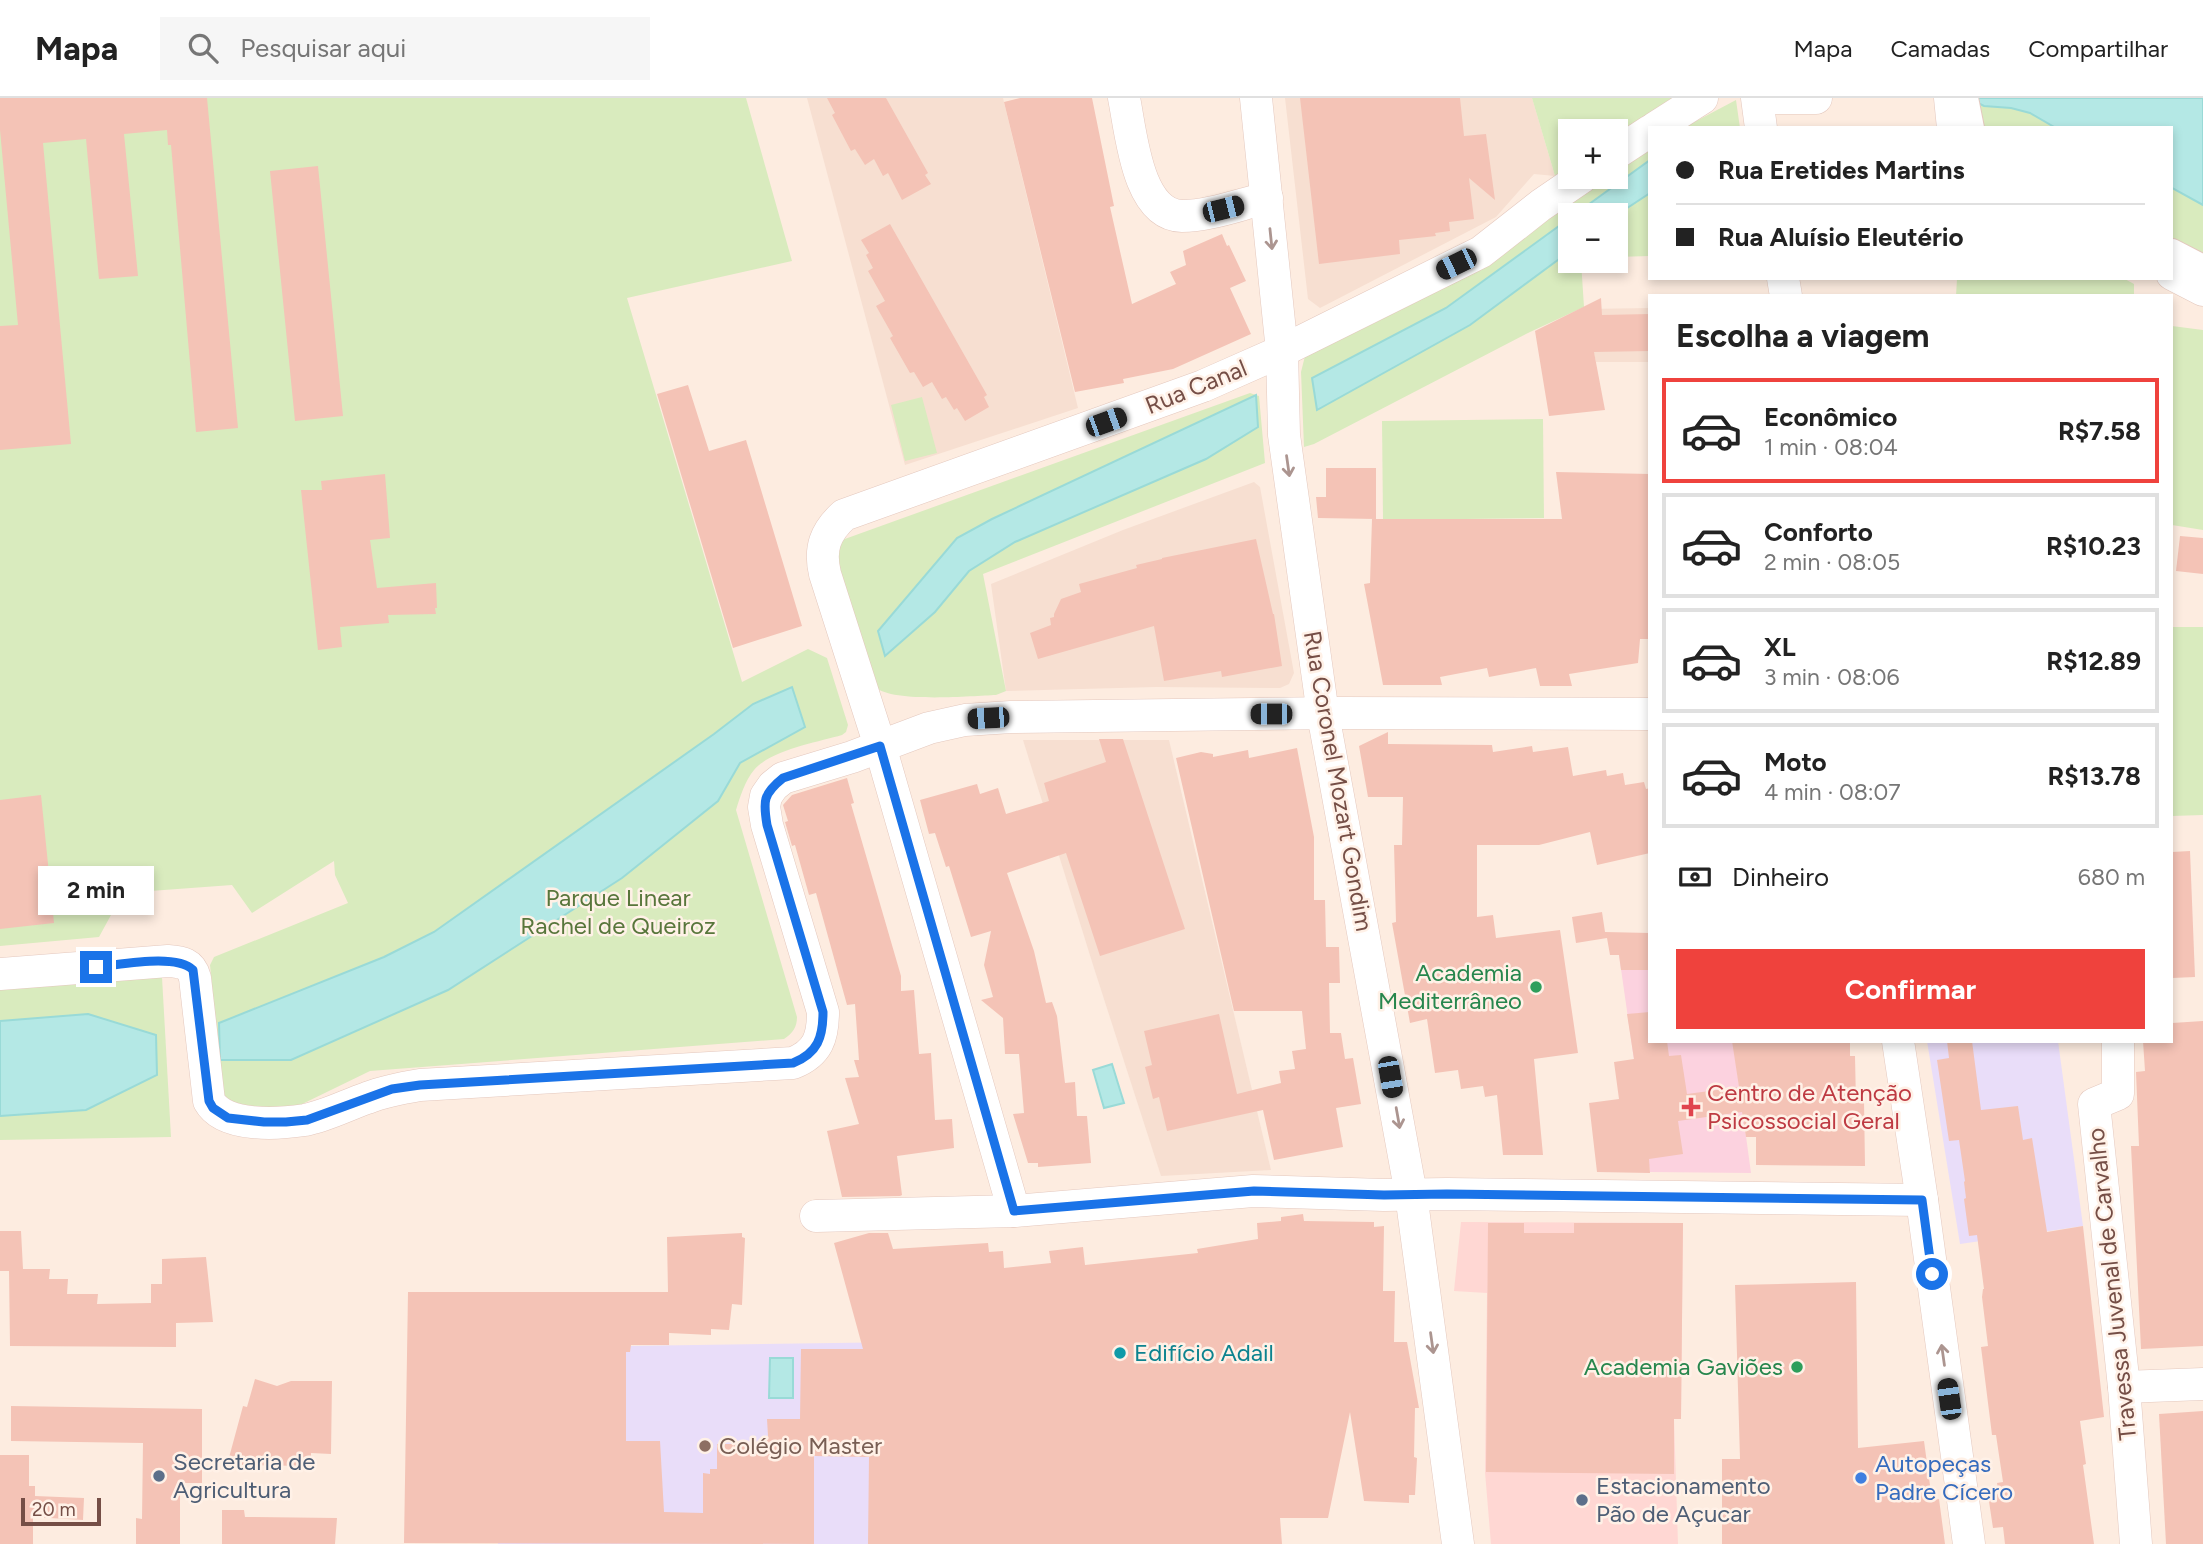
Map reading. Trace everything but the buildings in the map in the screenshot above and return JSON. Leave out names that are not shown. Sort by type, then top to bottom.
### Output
[{"type":"street","points":[[1124,98],[1142,182],[1152,201],[1164,212],[1180,216],[1201,214],[1267,198]]},
{"type":"street","name":"Rua Coronel Mozart Gondim","points":[[1256,98],[1282,351],[1284,435],[1323,714],[1411,1194],[1458,1544]]},
{"type":"street","points":[[1658,126],[1702,98]]},
{"type":"street","points":[[1757,98],[1761,126]]},
{"type":"street","points":[[1773,98],[1816,98]]},
{"type":"street","points":[[1950,98],[1954,126]]},
{"type":"street","points":[[1966,98],[1972,126]]},
{"type":"street","points":[[1628,145],[1648,132]]},
{"type":"street","name":"Rua Canal","points":[[1014,1211],[880,746],[825,574],[822,551],[826,537],[832,526],[844,515],[1203,386],[1282,351],[1481,252],[1566,189]]},
{"type":"street","points":[[2173,252],[2203,267]]},
{"type":"street","points":[[2173,275],[2203,290]]},
{"type":"street","points":[[0,974],[167,961],[187,964],[193,970],[195,978],[209,1101],[220,1114],[244,1121],[307,1120],[392,1089],[420,1085],[793,1063],[803,1059],[820,1040],[823,1012],[767,825],[765,796],[772,786],[783,778],[929,728],[965,719],[1323,714],[1648,714]]},
{"type":"street","points":[[1898,1043],[1969,1544]]},
{"type":"street","name":"Travessa Juvenal de Carvalho","points":[[2118,1043],[2118,1094],[2094,1104],[2124,1387],[2136,1544]]},
{"type":"street","points":[[816,1216],[1014,1211],[1254,1191],[1384,1195],[1922,1200]]},
{"type":"street","points":[[2124,1387],[2203,1384]]},
{"type":"shaded area","points":[[807,98],[1003,98],[1078,408],[905,465]]},
{"type":"shaded area","points":[[1285,98],[1532,98],[1555,176],[1534,174],[1496,217],[1320,308],[1308,299]]},
{"type":"shaded area","points":[[1648,308],[1648,362],[1596,362],[1584,309]]},
{"type":"shaded area","points":[[1254,482],[1260,487],[1294,673],[1289,684],[1280,688],[1156,687],[1006,691],[991,584],[1123,530]]},
{"type":"shaded area","points":[[1023,740],[1169,740],[1271,1170],[1161,1176]]},
{"type":"shaded area","name":"Centro de Atenção Psicossocial Geral","points":[[1619,955],[1648,956],[1648,1043],[1733,1043],[1751,1173],[1650,1172]]},
{"type":"shaded area","points":[[1927,1043],[2058,1043],[2083,1226],[1960,1244]]},
{"type":"shaded area","points":[[1461,1222],[1683,1223],[1681,1419],[1674,1419],[1678,1544],[1491,1544],[1485,1472],[1487,1293],[1454,1291]]},
{"type":"shaded area","name":"Colégio Master","points":[[906,1342],[918,1544],[498,1544],[499,1348]]},
{"type":"green space","name":"Parque Linear Rachel de Queiroz","points":[[0,98],[746,98],[792,261],[627,298],[742,682],[808,649],[827,658],[848,725],[842,735],[795,748],[762,763],[748,779],[736,810],[797,1017],[795,1027],[787,1037],[370,1071],[294,1108],[224,1106],[210,965],[214,957],[348,903],[335,875],[334,861],[252,913],[232,885],[123,893],[99,937],[0,946]]},
{"type":"green space","points":[[1532,98],[1677,98],[1628,126],[1628,119],[1558,119],[1558,174],[1555,176]]},
{"type":"green space","points":[[1966,98],[2203,98],[2203,267],[2173,252],[2173,126],[1972,126]]},
{"type":"green space","points":[[1736,100],[1740,126],[1687,126]]},
{"type":"green space","points":[[1648,147],[1648,256],[1628,257],[1628,203],[1568,202],[1588,189],[1628,189],[1628,161]]},
{"type":"green space","points":[[1558,208],[1558,273],[1582,273],[1584,307],[1304,447],[1301,372],[1305,356]]},
{"type":"green space","points":[[1957,280],[2127,280],[2134,284],[2134,294],[1956,294]]},
{"type":"green space","points":[[2173,326],[2203,330],[2203,530],[2173,525]]},
{"type":"green space","points":[[1250,393],[1259,396],[1265,463],[983,574],[1006,691],[996,695],[914,697],[884,692],[875,687],[856,643],[834,549],[842,540]]},
{"type":"green space","points":[[922,397],[937,453],[905,461],[891,405]]},
{"type":"green space","points":[[1543,419],[1544,518],[1383,520],[1382,421]]},
{"type":"green space","points":[[2173,627],[2203,627],[2203,815],[2173,816]]},
{"type":"green space","points":[[157,972],[162,977],[171,1137],[0,1140],[0,983]]},
{"type":"water","points":[[1974,98],[2203,98],[2203,205],[2173,189],[2173,126],[2053,126],[2030,113],[1984,106],[1974,101]]},
{"type":"water","points":[[1648,161],[1648,194],[1628,207],[1628,203],[1591,203],[1610,189],[1628,189],[1628,176]]},
{"type":"water","points":[[1558,227],[1558,260],[1470,325],[1317,410],[1312,378],[1446,308]]},
{"type":"water","points":[[1256,395],[1258,427],[1206,459],[1015,542],[969,571],[935,612],[885,656],[878,631],[957,538]]},
{"type":"water","points":[[792,687],[805,727],[740,763],[718,801],[622,878],[448,990],[291,1060],[220,1060],[219,1023],[384,957],[434,932],[753,704]]},
{"type":"water","points":[[88,1014],[156,1035],[157,1075],[86,1110],[0,1116],[0,1021]]},
{"type":"water","points":[[1112,1064],[1124,1103],[1104,1108],[1093,1070]]},
{"type":"water","points":[[770,1358],[793,1358],[793,1398],[769,1398]]},
{"type":"place","name":"Academia Mediterrâneo","points":[[1536,987]]},
{"type":"place","name":"Centro de Atenção Psicossocial Geral","points":[[1691,1107]]},
{"type":"place","name":"Edifício Adail","points":[[1120,1353]]},
{"type":"place","name":"Academia Gaviões","points":[[1797,1367]]},
{"type":"place","name":"Colégio Master","points":[[705,1446]]},
{"type":"place","name":"Secretaria de Agricultura","points":[[159,1476]]},
{"type":"place","name":"Autopeças Padre Cícero","points":[[1861,1478]]},
{"type":"place","name":"Estacionamento Pão de Açucar","points":[[1582,1500]]},
{"type":"route","points":[[96,967],[167,961],[187,964],[193,970],[209,1101],[220,1114],[244,1121],[307,1120],[392,1089],[420,1085],[793,1063],[803,1059],[820,1040],[823,1012],[767,825],[765,796],[772,786],[783,778],[880,746],[1014,1211],[1254,1191],[1384,1195],[1922,1200],[1932,1274]]}]
